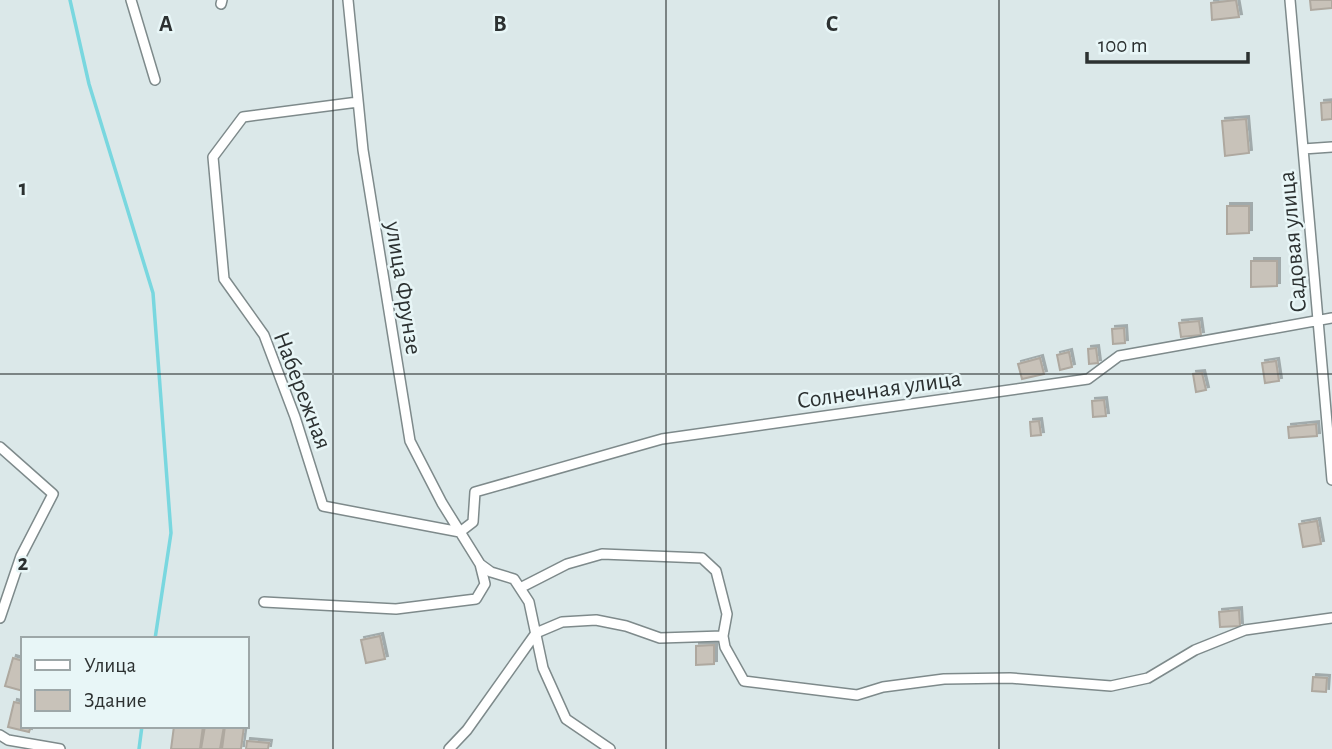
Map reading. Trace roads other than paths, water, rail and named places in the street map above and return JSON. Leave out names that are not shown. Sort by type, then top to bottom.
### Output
[{"type":"street","points":[[131,0],[155,80]]},
{"type":"street","name":"улица Фрунзе","points":[[348,0],[358,102],[385,293],[410,441],[442,503],[480,564]]},
{"type":"street","name":"Садовая улица","points":[[1290,0],[1332,480]]},
{"type":"street","name":"Набережная","points":[[358,102],[243,117],[212,157],[224,279],[264,335],[295,416],[323,506],[460,532]]},
{"type":"street","points":[[1303,149],[1332,147]]},
{"type":"street","name":"Солнечная улица","points":[[460,532],[473,522],[475,492],[662,439],[1088,379],[1119,356],[1332,318]]},
{"type":"street","points":[[0,447],[53,494],[20,556],[0,618]]},
{"type":"street","points":[[520,588],[567,564],[602,554],[702,558],[716,571],[727,614],[723,636],[725,647],[744,681],[857,695],[883,687],[944,678],[1010,678],[1111,686],[1149,678],[1195,650],[1245,630],[1332,618]]},
{"type":"street","points":[[480,564],[491,572],[514,579],[528,602],[543,668],[566,719],[610,749]]},
{"type":"street","points":[[264,602],[396,609],[476,599],[485,584],[480,564]]},
{"type":"street","points":[[449,749],[467,730],[536,633],[562,622],[596,620],[626,626],[660,638],[723,636]]},
{"type":"street","points":[[0,735],[8,740],[60,749]]},
{"type":"waterway","points":[[70,0],[89,84],[153,293],[171,533],[155,637]]},
{"type":"waterway","points":[[139,749],[142,728]]}]
